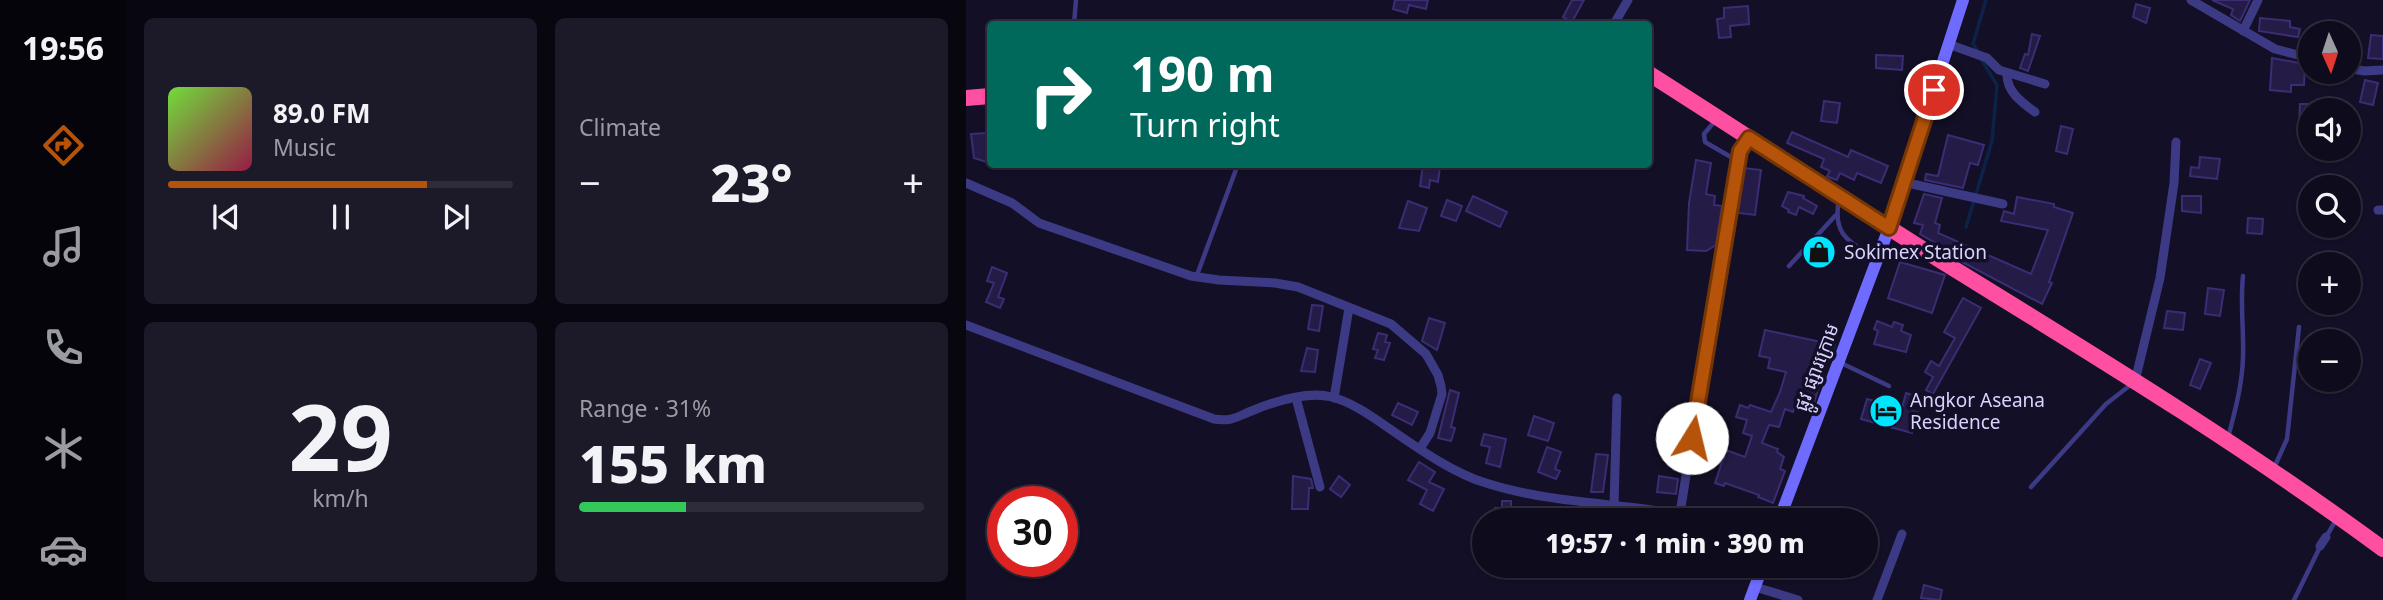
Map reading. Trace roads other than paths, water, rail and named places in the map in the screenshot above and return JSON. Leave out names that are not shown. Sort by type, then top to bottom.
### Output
[{"type":"highway","points":[[1652,76],[1889,228],[2135,381],[2383,549]]},
{"type":"highway","points":[[966,98],[987,96]]},
{"type":"main road","name":"ផ្លូវ ផ្សារក្រោម","points":[[1783,508],[1889,228],[1963,0]]},
{"type":"main road","points":[[1750,600],[1758,578]]},
{"type":"street","points":[[1616,21],[1628,0]]},
{"type":"street","points":[[2191,0],[2275,49],[2298,55]]},
{"type":"street","points":[[2243,31],[2259,0]]},
{"type":"street","points":[[1948,44],[1978,55],[2007,73],[2045,84]]},
{"type":"street","points":[[2361,71],[2383,70]]},
{"type":"street","points":[[2007,73],[2009,87],[2021,102],[2035,112]]},
{"type":"street","points":[[1681,508],[1737,160],[1749,138]]},
{"type":"street","points":[[2135,381],[2160,278],[2174,183],[2176,142]]},
{"type":"street","points":[[1903,182],[2003,204]]},
{"type":"street","points":[[966,183],[1012,203],[1039,223],[1196,277],[1286,285],[1391,324],[1426,354],[1438,375],[1442,394],[1430,433],[1421,447]]},
{"type":"street","points":[[1334,398],[1349,308]]},
{"type":"street","points":[[966,325],[1214,419],[1228,422],[1252,410],[1296,398],[1334,398],[1368,414],[1436,459],[1484,483],[1614,506],[1650,508]]},
{"type":"street","points":[[1296,398],[1320,487]]},
{"type":"street","points":[[1614,506],[1617,398]]},
{"type":"street","points":[[1877,600],[1902,534]]},
{"type":"street","points":[[1755,587],[1798,600]]},
{"type":"lane","points":[[1074,21],[1076,0]]},
{"type":"lane","points":[[1718,117],[1704,134],[1705,142],[1737,160]]},
{"type":"lane","points":[[1196,277],[1237,168]]},
{"type":"lane","points":[[1840,195],[1836,216],[1840,232],[1877,259]]},
{"type":"lane","points":[[1789,266],[1836,216]]},
{"type":"lane","points":[[2227,442],[2240,392],[2243,355],[2240,306],[2243,276]]},
{"type":"lane","points":[[2272,472],[2287,439],[2299,327]]},
{"type":"lane","points":[[1838,362],[1889,386]]},
{"type":"lane","points":[[2031,487],[2106,404],[2135,381]]},
{"type":"lane","points":[[2294,600],[2338,516]]},
{"type":"waterway","points":[[1978,52],[1973,44],[1986,0]]},
{"type":"waterway","points":[[1966,227],[1992,141],[1997,85],[1981,59]]},
{"type":"place","name":"Sokimex Station","points":[[1819,252]]},
{"type":"place","name":"Angkor Aseana Residence","points":[[1886,411]]}]
